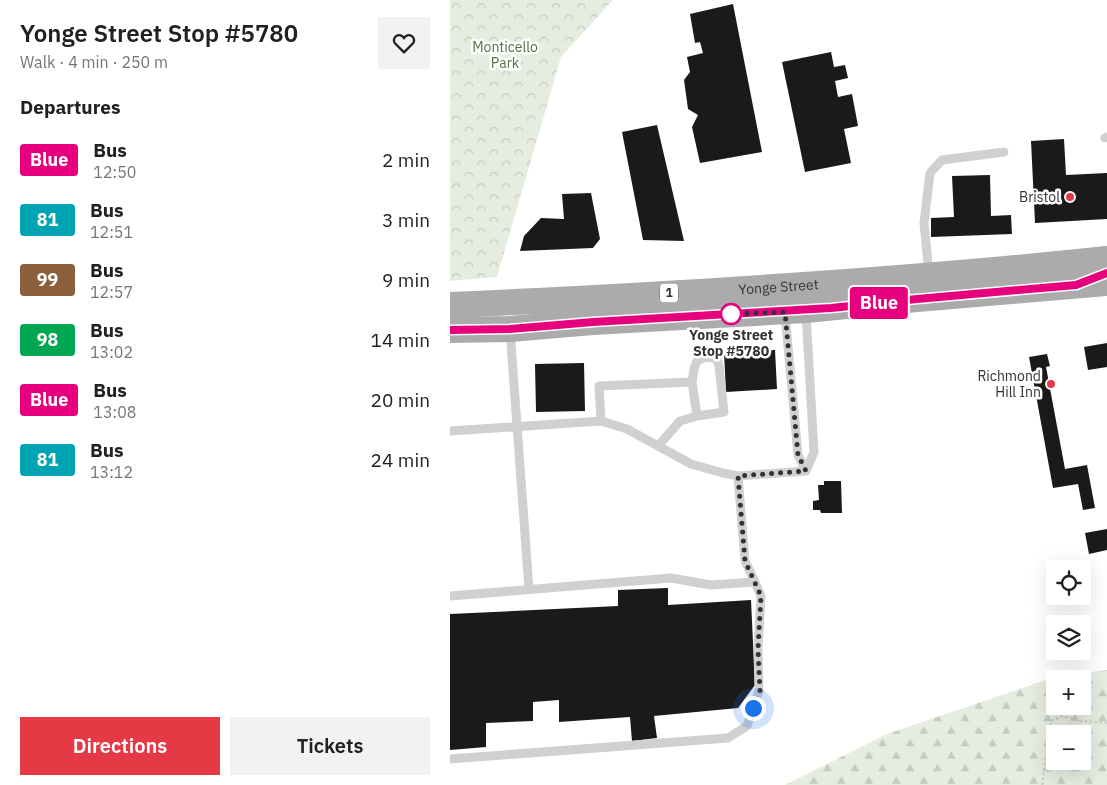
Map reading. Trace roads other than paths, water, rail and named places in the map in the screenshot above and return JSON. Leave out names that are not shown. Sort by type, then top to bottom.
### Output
[{"type":"main road","name":"Yonge Street","points":[[450,330],[510,329],[593,322],[794,298],[1070,274],[1107,259]]},
{"type":"main road","name":"Yonge Street","points":[[450,305],[794,298],[929,276],[1070,274],[1107,283]]},
{"type":"lane","points":[[929,276],[924,222],[930,173],[942,160],[1004,152]]},
{"type":"lane","points":[[1070,274],[1107,265]]},
{"type":"lane","points":[[1070,274],[1107,273]]},
{"type":"lane","points":[[794,298],[798,455],[806,471]]},
{"type":"lane","points":[[794,298],[814,452],[806,471]]},
{"type":"lane","points":[[510,329],[529,589]]},
{"type":"lane","points":[[658,446],[680,421],[724,412],[719,366],[716,360],[711,357],[697,360],[692,382],[697,416]]},
{"type":"lane","points":[[601,421],[600,386],[692,382]]},
{"type":"lane","points":[[450,431],[601,421],[627,429],[691,464],[738,476],[806,471]]},
{"type":"lane","points":[[450,758],[728,738],[747,726],[760,691],[758,649],[761,596],[745,561],[738,476]]},
{"type":"lane","points":[[450,596],[671,578],[711,585],[755,582]]},
{"type":"place","name":"Bristol","points":[[1070,197]]},
{"type":"place","name":"Yonge Street Stop #5780","points":[[731,314]]},
{"type":"place","name":"Richmond Hill Inn","points":[[1051,384]]},
{"type":"park label","name":"Monticello Park","points":[[505,56]]}]
